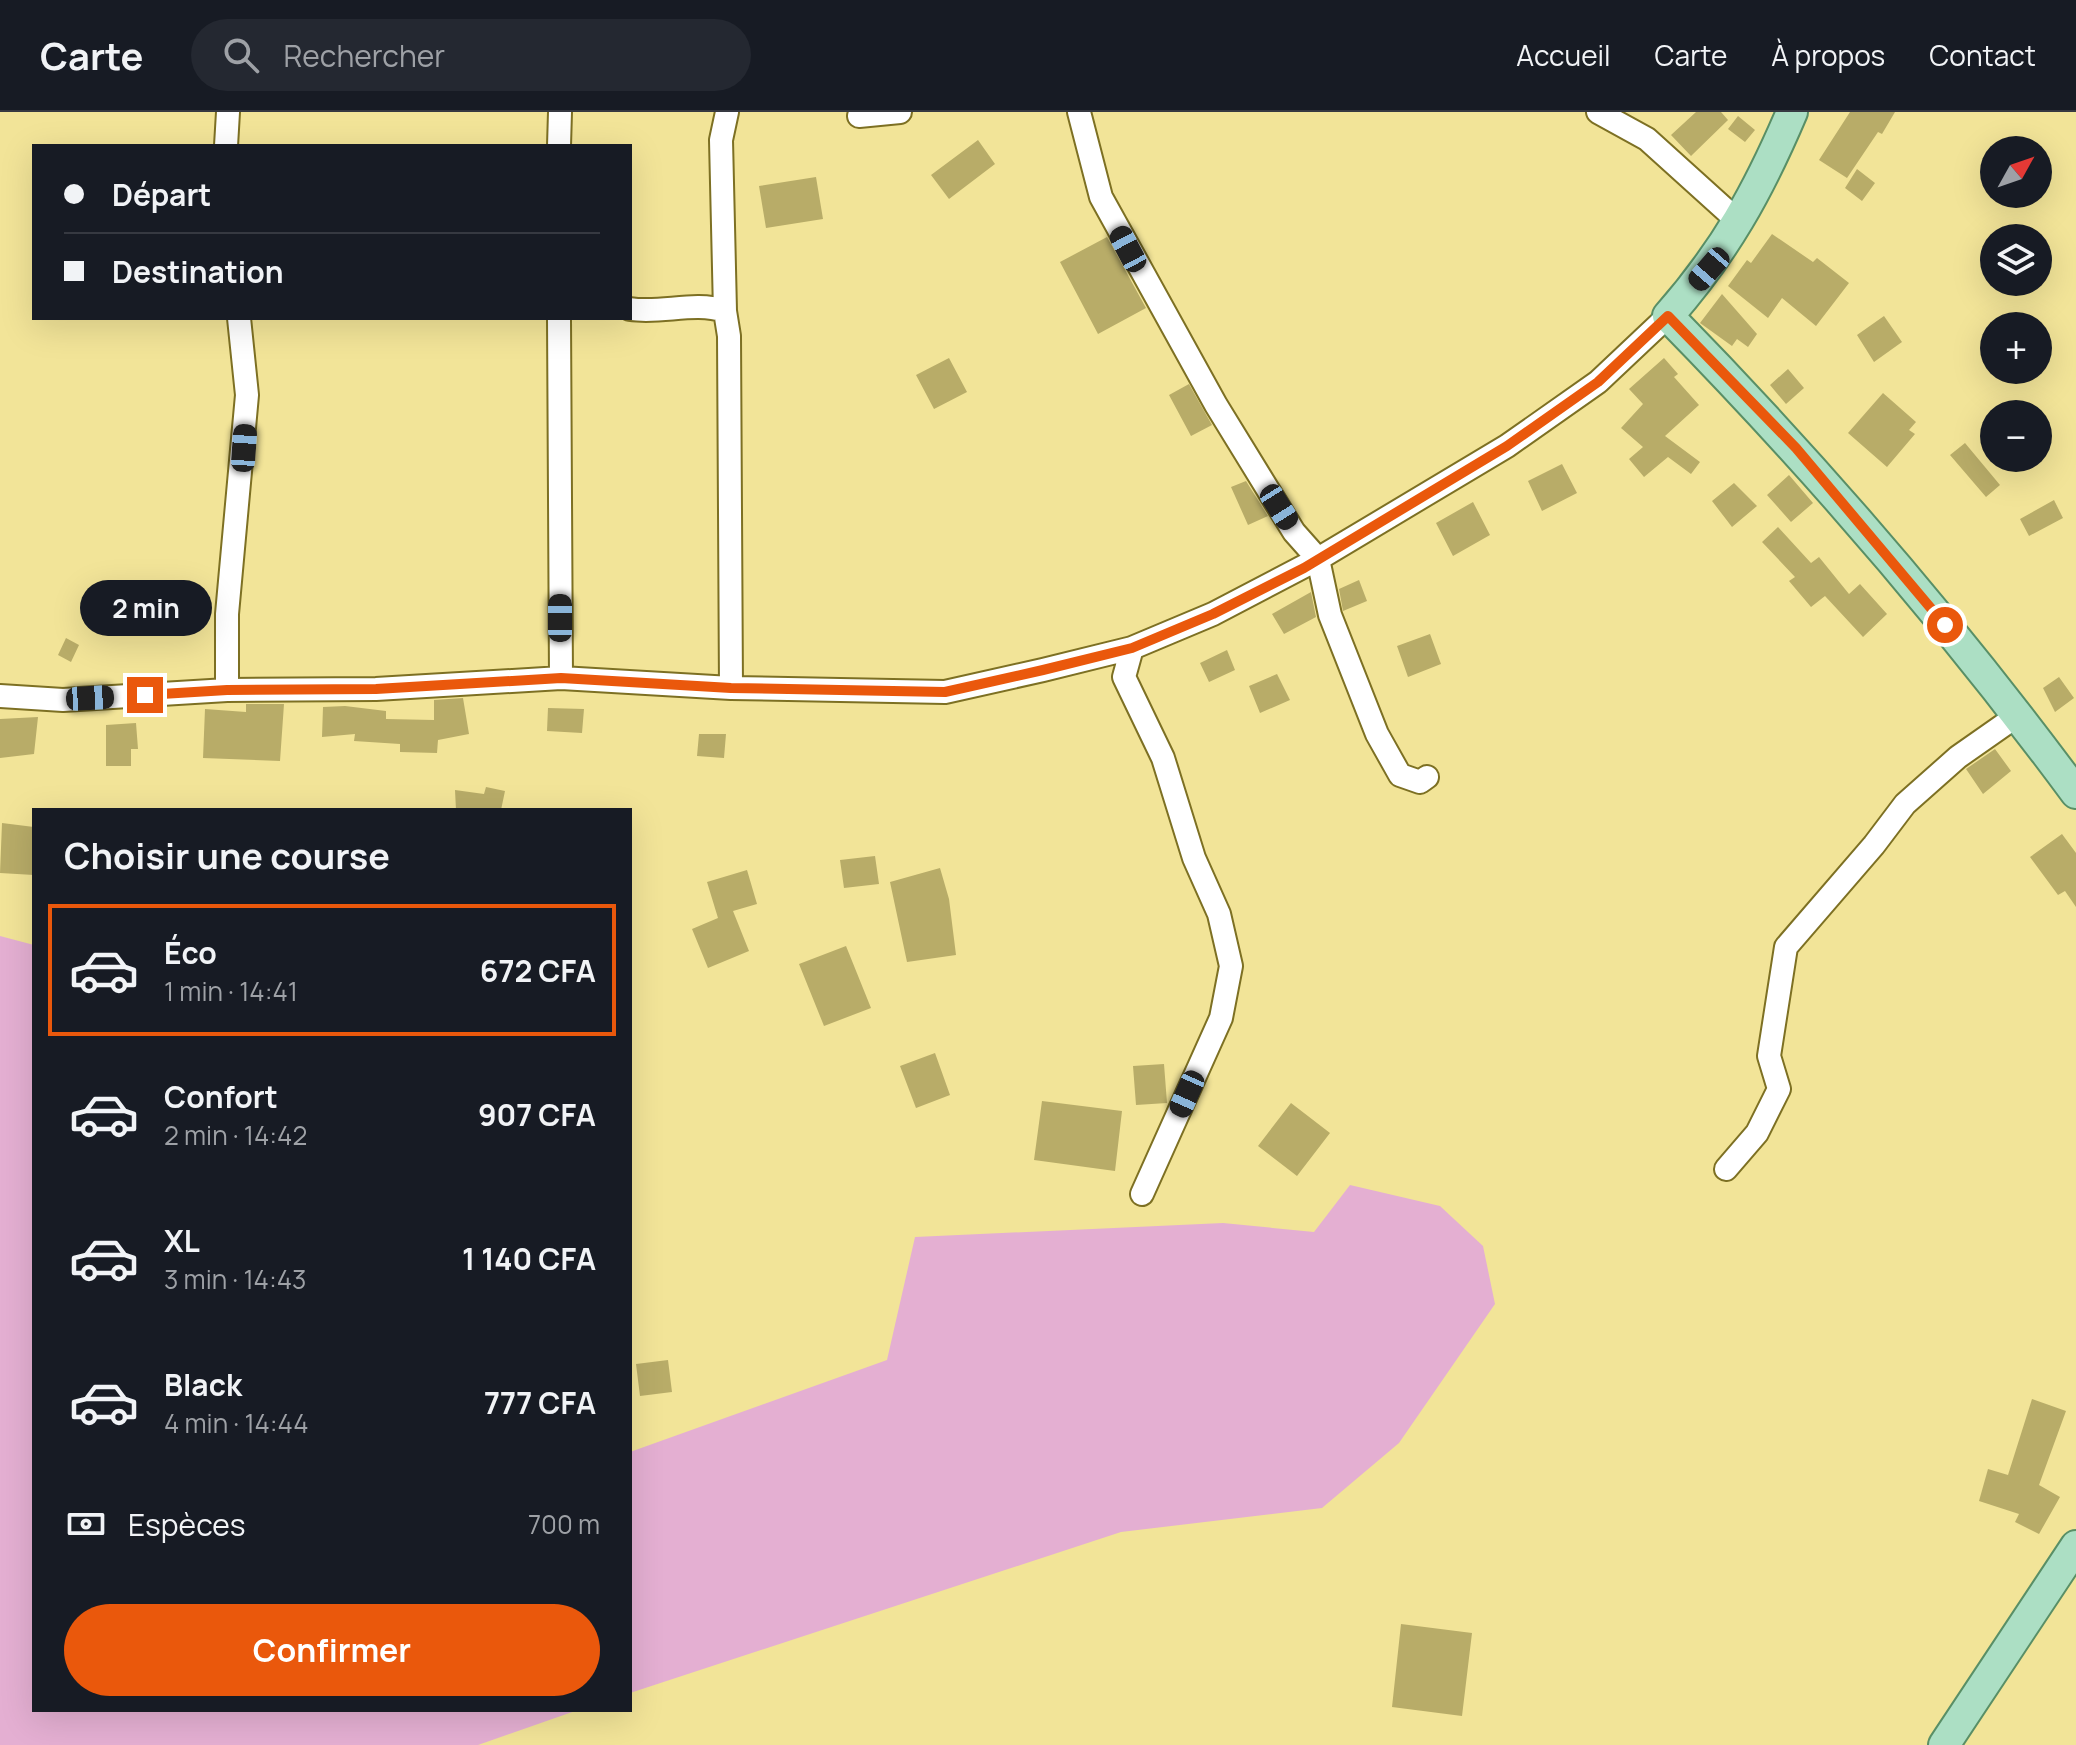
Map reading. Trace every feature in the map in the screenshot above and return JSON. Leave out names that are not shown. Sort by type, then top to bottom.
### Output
[{"type":"main road","points":[[1792,112],[1761,184],[1740,223],[1709,269],[1668,316],[1796,448],[2018,715],[2076,793]]},
{"type":"main road","points":[[1944,1745],[2076,1546]]},
{"type":"street","points":[[226,144],[228,112]]},
{"type":"street","points":[[559,144],[560,112]]},
{"type":"street","points":[[727,112],[721,140],[725,311],[729,336],[731,688]]},
{"type":"street","points":[[859,116],[900,112]]},
{"type":"street","points":[[1079,112],[1101,197],[1135,262],[1224,418],[1294,532],[1318,559],[1330,615],[1377,734],[1400,775],[1420,782],[1427,777]]},
{"type":"street","points":[[1598,112],[1647,139],[1740,223]]},
{"type":"street","points":[[632,309],[643,312],[707,305],[725,311]]},
{"type":"street","points":[[0,696],[63,700],[227,690],[376,689],[561,678],[731,688],[945,692],[1132,648],[1213,614],[1318,559],[1533,428],[1598,382],[1668,316]]},
{"type":"street","points":[[227,690],[227,614],[247,395],[239,320]]},
{"type":"street","points":[[559,320],[561,678]]},
{"type":"street","points":[[1132,648],[1124,677],[1163,758],[1194,858],[1219,914],[1231,966],[1221,1018],[1142,1194]]},
{"type":"street","points":[[1726,1169],[1757,1133],[1779,1089],[1769,1056],[1786,947],[1905,804],[1958,757],[2018,715]]},
{"type":"shaded area","points":[[0,936],[32,944],[32,1712],[572,1712],[478,1745],[0,1745]]},
{"type":"shaded area","points":[[1350,1185],[1440,1206],[1483,1246],[1495,1304],[1399,1443],[1322,1508],[1121,1532],[632,1692],[632,1451],[887,1360],[915,1237],[1223,1223],[1314,1232]]},
{"type":"building","points":[[1696,112],[1721,112],[1728,120],[1691,156],[1671,135]]},
{"type":"building","points":[[1850,112],[1895,112],[1882,134],[1878,132],[1847,178],[1819,160]]},
{"type":"building","points":[[1738,116],[1755,130],[1745,142],[1728,129]]},
{"type":"building","points":[[978,140],[995,164],[949,199],[931,175]]},
{"type":"building","points":[[1857,169],[1875,183],[1862,201],[1845,188]]},
{"type":"building","points":[[816,177],[823,219],[766,228],[759,186]]},
{"type":"building","points":[[1772,234],[1813,262],[1817,258],[1849,283],[1816,326],[1782,298],[1768,318],[1728,286],[1747,260],[1751,263]]},
{"type":"building","points":[[1107,237],[1146,308],[1098,334],[1060,262]]},
{"type":"building","points":[[1722,294],[1757,334],[1748,347],[1737,339],[1732,346],[1700,323]]},
{"type":"building","points":[[1884,316],[1902,342],[1874,362],[1857,335]]},
{"type":"building","points":[[949,358],[967,392],[934,409],[916,375]]},
{"type":"building","points":[[1664,358],[1678,374],[1674,377],[1699,405],[1665,436],[1700,462],[1691,474],[1668,457],[1644,477],[1629,459],[1643,447],[1621,428],[1643,404],[1629,389]]},
{"type":"building","points":[[1788,369],[1804,388],[1786,404],[1770,385]]},
{"type":"building","points":[[1189,384],[1212,425],[1191,436],[1169,395]]},
{"type":"building","points":[[1883,393],[1916,422],[1909,430],[1915,434],[1887,467],[1848,433]]},
{"type":"building","points":[[1965,443],[1980,461],[1980,472],[1989,472],[2000,485],[1986,497],[1950,455]]},
{"type":"building","points":[[1562,464],[1577,493],[1542,511],[1528,481]]},
{"type":"building","points":[[1789,475],[1813,503],[1791,522],[1767,495]]},
{"type":"building","points":[[1246,481],[1268,516],[1248,525],[1231,487]]},
{"type":"building","points":[[1734,483],[1757,506],[1732,527],[1712,501]]},
{"type":"building","points":[[2054,500],[2063,518],[2029,536],[2020,519]]},
{"type":"building","points":[[1473,502],[1490,535],[1453,556],[1436,523]]},
{"type":"building","points":[[1778,527],[1811,563],[1819,557],[1849,594],[1860,584],[1887,614],[1863,637],[1825,596],[1811,607],[1789,581],[1795,577],[1762,542]]},
{"type":"building","points":[[1359,580],[1367,601],[1343,611],[1339,589]]},
{"type":"building","points":[[1311,592],[1316,617],[1284,634],[1272,614]]},
{"type":"building","points":[[1430,634],[1441,664],[1408,677],[1397,646]]},
{"type":"building","points":[[66,638],[79,645],[71,662],[58,655]]},
{"type":"building","points":[[1227,650],[1235,670],[1209,682],[1200,663]]},
{"type":"building","points":[[1277,674],[1290,700],[1260,713],[1249,686]]},
{"type":"building","points":[[2059,677],[2074,698],[2055,712],[2043,688]]},
{"type":"building","points":[[463,698],[469,734],[438,740],[437,753],[400,752],[400,744],[354,741],[355,734],[322,737],[323,707],[386,711],[386,719],[434,720],[434,700]]},
{"type":"building","points":[[246,704],[284,704],[280,761],[203,758],[205,709],[246,712]]},
{"type":"building","points":[[548,708],[584,709],[582,733],[547,731]]},
{"type":"building","points":[[38,717],[34,754],[0,758],[0,719]]},
{"type":"building","points":[[136,723],[138,749],[131,749],[131,766],[106,766],[106,725]]},
{"type":"building","points":[[699,734],[726,734],[724,758],[697,756]]},
{"type":"building","points":[[1995,749],[2011,771],[1983,794],[1966,769]]},
{"type":"building","points":[[486,787],[505,791],[501,808],[456,808],[455,790],[484,794]]},
{"type":"building","points":[[2,823],[32,827],[32,875],[0,873]]},
{"type":"building","points":[[2062,834],[2076,853],[2076,907],[2065,891],[2058,895],[2030,857]]},
{"type":"building","points":[[875,856],[879,884],[844,888],[840,860]]},
{"type":"building","points":[[940,868],[949,899],[956,955],[907,962],[890,882]]},
{"type":"building","points":[[747,870],[757,904],[733,911],[749,951],[708,968],[692,929],[718,918],[707,882]]},
{"type":"building","points":[[846,946],[871,1008],[824,1026],[799,964]]},
{"type":"building","points":[[935,1053],[950,1095],[916,1108],[900,1066]]},
{"type":"building","points":[[1164,1064],[1167,1103],[1136,1105],[1133,1066]]},
{"type":"building","points":[[1042,1101],[1122,1111],[1115,1171],[1034,1160]]},
{"type":"building","points":[[1291,1103],[1330,1133],[1297,1176],[1258,1146]]},
{"type":"building","points":[[668,1360],[672,1392],[640,1396],[636,1364]]},
{"type":"building","points":[[2032,1399],[2066,1411],[2039,1485],[2060,1497],[2039,1534],[2015,1522],[2019,1514],[1979,1501],[1988,1469],[2008,1475]]},
{"type":"building","points":[[1401,1624],[1472,1633],[1462,1716],[1392,1707]]},
{"type":"route","points":[[145,695],[227,690],[376,689],[561,678],[731,688],[945,692],[1132,648],[1213,614],[1304,568],[1507,446],[1598,382],[1668,316],[1796,448],[1945,625]]}]
